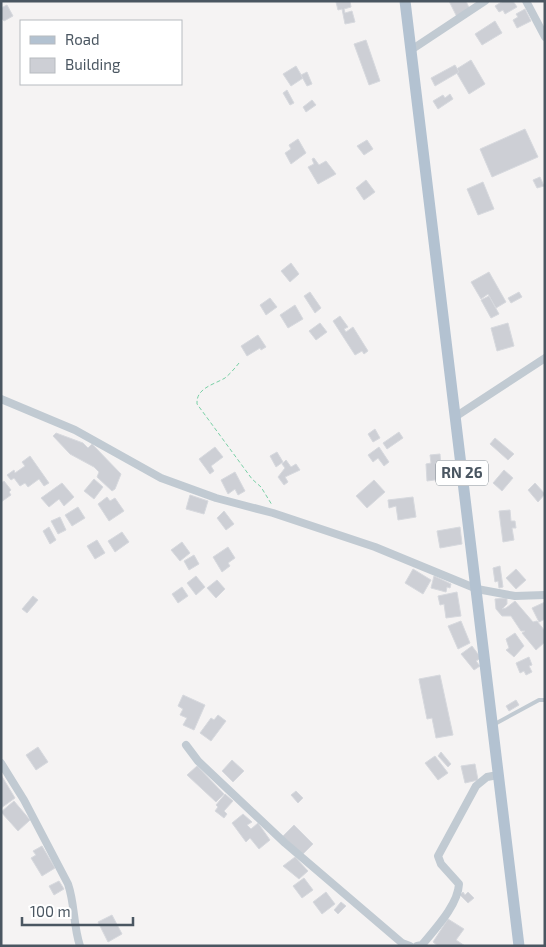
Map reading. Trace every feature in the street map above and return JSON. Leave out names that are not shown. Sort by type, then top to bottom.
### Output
[{"type":"main road","name":"RN 26","points":[[405,1],[519,946]]},
{"type":"street","points":[[411,50],[485,1]]},
{"type":"street","points":[[526,1],[545,37]]},
{"type":"street","points":[[455,417],[545,358]]},
{"type":"street","points":[[1,399],[76,430],[161,478],[216,498],[272,513],[375,547],[477,589],[515,596],[545,596]]},
{"type":"street","points":[[186,745],[198,761],[285,843],[402,943],[410,946]]},
{"type":"street","points":[[1,763],[24,800],[68,884],[73,896],[73,912],[80,946]]},
{"type":"street","points":[[417,946],[422,945],[435,928],[458,892],[459,884],[441,864],[438,856],[476,786],[487,777],[498,775]]},
{"type":"lane","points":[[493,725],[539,700],[545,700]]},
{"type":"path","points":[[240,363],[227,377],[203,390],[197,398],[197,404],[252,479],[261,487],[272,502],[272,513]]},
{"type":"building","points":[[350,1],[351,7],[344,9],[345,13],[352,11],[355,22],[345,24],[342,9],[338,10],[336,2]]},
{"type":"building","points":[[449,1],[466,1],[470,10],[457,17]]},
{"type":"building","points":[[503,1],[513,1],[517,7],[505,14],[503,10],[499,12],[495,6]]},
{"type":"building","points":[[7,5],[13,16],[4,21],[1,18],[1,8]]},
{"type":"building","points":[[525,9],[531,21],[517,28],[513,20],[518,17],[516,14]]},
{"type":"building","points":[[495,21],[502,33],[482,45],[475,34]]},
{"type":"building","points":[[366,40],[380,81],[369,85],[354,44]]},
{"type":"building","points":[[471,60],[485,84],[469,94],[455,70]]},
{"type":"building","points":[[455,65],[459,72],[435,86],[431,78]]},
{"type":"building","points":[[296,66],[303,78],[291,86],[283,74]]},
{"type":"building","points":[[307,72],[312,84],[307,86],[301,75]]},
{"type":"building","points":[[287,90],[294,103],[290,105],[283,93]]},
{"type":"building","points":[[450,94],[453,99],[438,109],[433,101],[443,95],[445,98]]},
{"type":"building","points":[[312,100],[316,105],[306,112],[303,107]]},
{"type":"building","points":[[525,129],[538,157],[492,177],[480,149]]},
{"type":"building","points":[[298,139],[306,153],[291,164],[285,153],[291,149],[289,145]]},
{"type":"building","points":[[367,140],[373,149],[364,155],[357,146]]},
{"type":"building","points":[[314,158],[319,165],[326,161],[336,174],[318,184],[308,167],[314,164],[312,159]]},
{"type":"building","points":[[540,177],[544,186],[537,188],[533,180]]},
{"type":"building","points":[[366,180],[375,192],[364,200],[356,188]]},
{"type":"building","points":[[483,182],[494,209],[478,215],[467,189]]},
{"type":"building","points":[[291,263],[299,274],[290,282],[281,271]]},
{"type":"building","points":[[489,272],[506,302],[496,308],[488,294],[481,299],[471,282]]},
{"type":"building","points":[[310,292],[321,308],[315,313],[304,296]]},
{"type":"building","points":[[519,292],[522,297],[511,303],[508,298]]},
{"type":"building","points":[[489,296],[499,314],[491,318],[481,300]]},
{"type":"building","points":[[270,298],[277,307],[266,315],[260,305]]},
{"type":"building","points":[[295,305],[303,319],[288,328],[280,315]]},
{"type":"building","points":[[340,316],[348,327],[344,329],[346,332],[353,327],[368,351],[364,354],[362,351],[355,355],[333,321]]},
{"type":"building","points":[[320,323],[327,332],[316,340],[309,331]]},
{"type":"building","points":[[508,323],[514,346],[497,351],[491,328]]},
{"type":"building","points":[[258,335],[266,347],[261,350],[260,348],[247,356],[241,346]]},
{"type":"building","points":[[375,429],[380,438],[373,442],[368,434]]},
{"type":"building","points":[[399,432],[403,438],[387,449],[383,443]]},
{"type":"building","points":[[56,433],[83,443],[88,448],[92,444],[121,474],[115,489],[112,491],[97,477],[99,472],[94,467],[70,454],[53,436]]},
{"type":"building","points":[[495,438],[514,454],[508,460],[490,444]]},
{"type":"building","points":[[215,447],[223,457],[211,466],[214,471],[210,474],[199,459]]},
{"type":"building","points":[[379,447],[389,462],[384,466],[378,458],[373,462],[368,455]]},
{"type":"building","points":[[277,452],[283,462],[276,467],[270,456]]},
{"type":"building","points":[[440,454],[442,479],[427,481],[426,464],[431,463],[430,455]]},
{"type":"building","points":[[30,456],[49,483],[44,486],[39,479],[28,487],[25,483],[20,486],[14,478],[11,480],[7,475],[14,470],[15,473],[25,466],[22,462]]},
{"type":"building","points":[[286,460],[291,467],[296,464],[300,470],[285,477],[288,482],[284,485],[278,477],[285,468],[282,464]]},
{"type":"building","points":[[504,470],[513,478],[502,491],[493,483]]},
{"type":"building","points":[[235,472],[245,491],[238,495],[235,489],[228,494],[221,480]]},
{"type":"building","points":[[94,479],[103,487],[94,499],[84,491]]},
{"type":"building","points":[[374,480],[385,492],[367,508],[356,496]]},
{"type":"building","points":[[4,481],[11,490],[9,492],[11,495],[1,502],[1,483]]},
{"type":"building","points":[[62,483],[74,497],[64,506],[59,499],[49,507],[41,498]]},
{"type":"building","points":[[535,483],[545,494],[538,502],[528,490]]},
{"type":"building","points":[[190,495],[208,501],[204,514],[186,509]]},
{"type":"building","points":[[107,497],[110,501],[115,498],[124,511],[109,521],[98,504]]},
{"type":"building","points":[[413,497],[416,517],[398,520],[396,506],[389,508],[388,500]]},
{"type":"building","points":[[78,507],[85,518],[72,526],[65,515]]},
{"type":"building","points":[[510,510],[511,521],[515,521],[516,528],[512,528],[514,540],[503,542],[499,511]]},
{"type":"building","points":[[224,511],[234,524],[226,530],[217,518]]},
{"type":"building","points":[[60,517],[66,530],[58,534],[51,521]]},
{"type":"building","points":[[49,527],[56,540],[50,544],[43,531]]},
{"type":"building","points":[[460,527],[462,544],[440,548],[437,531]]},
{"type":"building","points":[[122,532],[129,542],[115,552],[108,541]]},
{"type":"building","points":[[97,540],[105,553],[95,559],[87,546]]},
{"type":"building","points":[[182,542],[190,553],[180,561],[171,550]]},
{"type":"building","points":[[228,547],[235,558],[228,563],[230,566],[222,572],[213,557]]},
{"type":"building","points":[[194,555],[199,564],[189,570],[184,561]]},
{"type":"building","points":[[500,566],[503,587],[499,588],[498,581],[495,582],[493,568]]},
{"type":"building","points":[[413,569],[431,580],[423,594],[405,583]]},
{"type":"building","points":[[516,569],[526,580],[516,589],[506,578]]},
{"type":"building","points":[[196,576],[205,587],[196,595],[187,583]]},
{"type":"building","points":[[434,576],[451,584],[450,588],[447,587],[446,592],[431,588]]},
{"type":"building","points":[[217,580],[225,589],[216,598],[207,588]]},
{"type":"building","points":[[182,587],[188,596],[178,603],[172,594]]},
{"type":"building","points":[[457,592],[461,616],[446,618],[444,604],[440,605],[438,596]]},
{"type":"building","points":[[33,596],[38,600],[27,613],[22,609]]},
{"type":"building","points":[[507,598],[507,604],[502,609],[515,601],[533,622],[537,621],[545,631],[545,642],[536,650],[522,633],[525,631],[521,631],[511,616],[502,616],[496,609],[495,599]]},
{"type":"building","points":[[545,602],[545,619],[539,622],[532,608]]},
{"type":"building","points":[[461,621],[470,643],[458,649],[448,626]]},
{"type":"building","points":[[515,633],[524,646],[514,657],[506,650],[509,648],[506,639]]},
{"type":"building","points":[[472,646],[481,658],[476,661],[480,666],[474,670],[461,654]]},
{"type":"building","points":[[529,657],[532,665],[529,666],[532,672],[526,675],[524,671],[520,673],[516,663]]},
{"type":"building","points":[[440,675],[453,735],[436,738],[432,718],[427,719],[419,679]]},
{"type":"building","points":[[183,695],[205,705],[194,730],[183,725],[187,718],[180,715],[183,709],[178,706]]},
{"type":"building","points":[[516,700],[519,705],[509,711],[506,706]]},
{"type":"building","points":[[218,715],[226,721],[211,741],[200,733],[211,718],[214,720]]},
{"type":"building","points":[[38,747],[48,762],[36,770],[26,755]]},
{"type":"building","points":[[441,752],[451,764],[448,767],[438,756]]},
{"type":"building","points":[[435,756],[448,773],[438,780],[425,763]]},
{"type":"building","points":[[232,760],[244,771],[233,782],[222,771]]},
{"type":"building","points":[[475,764],[478,780],[465,783],[461,766]]},
{"type":"building","points":[[197,766],[224,794],[216,802],[187,775]]},
{"type":"building","points":[[1,775],[15,798],[1,808]]},
{"type":"building","points":[[296,791],[303,798],[298,803],[291,795]]},
{"type":"building","points":[[225,794],[233,801],[224,811],[227,814],[224,818],[215,811],[218,807],[216,805]]},
{"type":"building","points":[[14,801],[30,820],[18,831],[1,812]]},
{"type":"building","points":[[243,814],[252,822],[247,825],[251,829],[258,823],[270,840],[259,849],[250,838],[246,842],[232,823]]},
{"type":"building","points":[[294,825],[313,844],[302,855],[283,836]]},
{"type":"building","points":[[42,846],[55,868],[42,876],[31,858],[36,855],[33,851]]},
{"type":"building","points":[[295,857],[308,871],[299,879],[283,866]]},
{"type":"building","points":[[304,878],[313,890],[302,898],[293,886]]},
{"type":"building","points":[[59,881],[64,889],[54,895],[49,886]]},
{"type":"building","points":[[326,892],[335,904],[322,914],[313,902]]},
{"type":"building","points":[[463,892],[465,895],[468,892],[474,898],[468,903],[460,895]]},
{"type":"building","points":[[341,902],[346,906],[338,914],[334,910]]},
{"type":"building","points":[[112,915],[122,934],[108,942],[98,922]]},
{"type":"building","points":[[448,919],[464,929],[456,940],[465,946],[438,946],[433,942]]}]
